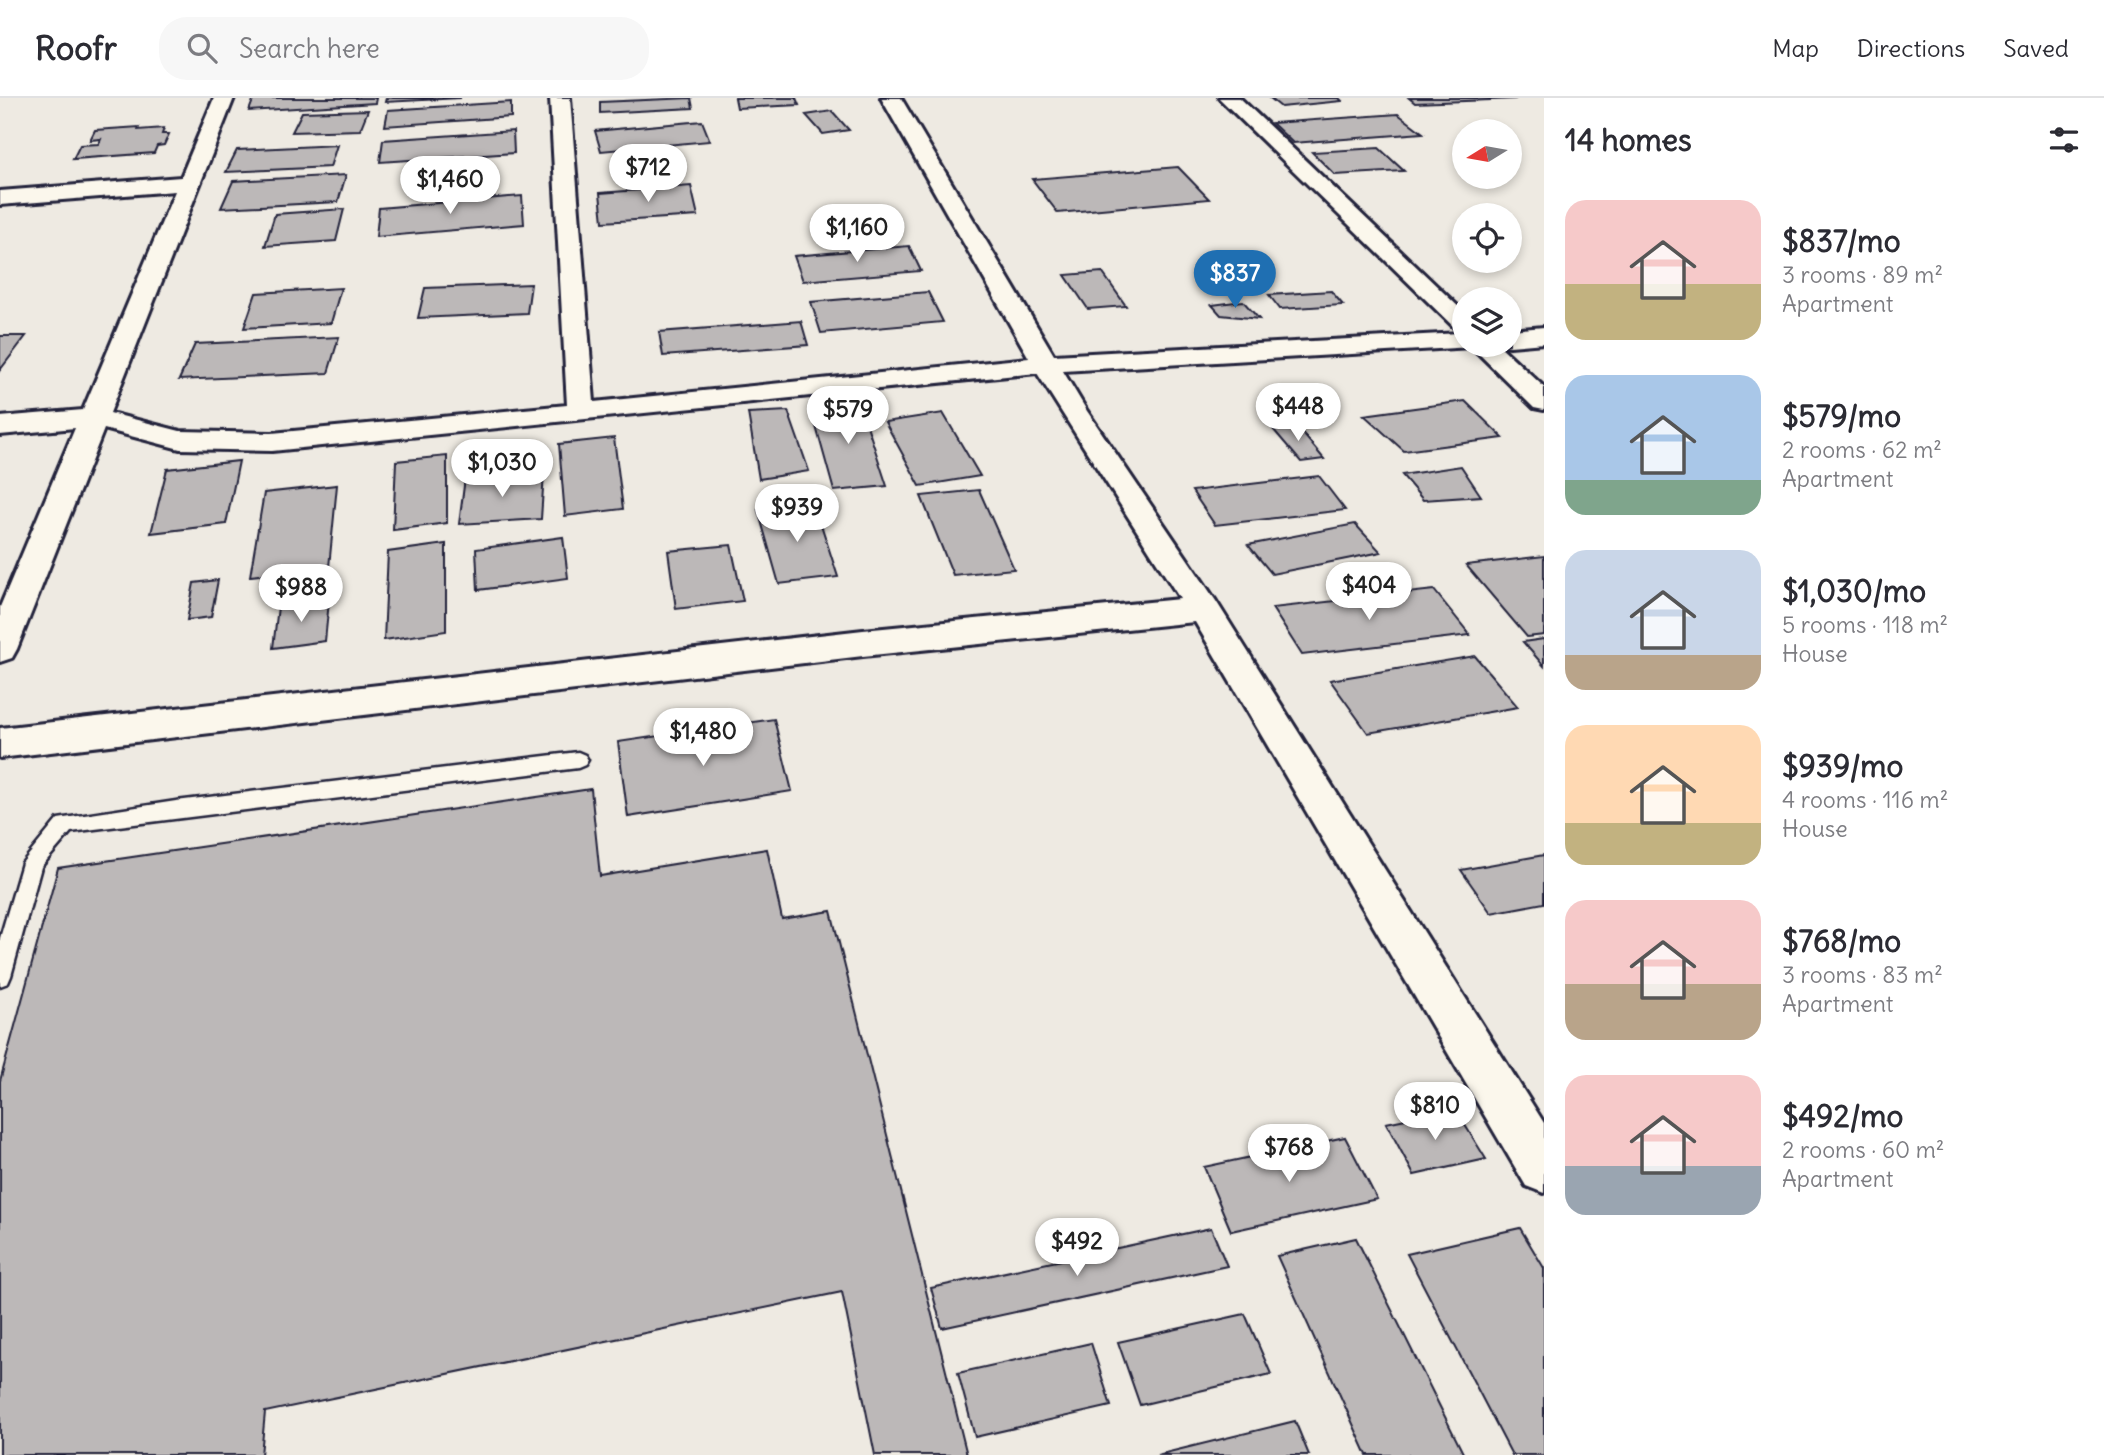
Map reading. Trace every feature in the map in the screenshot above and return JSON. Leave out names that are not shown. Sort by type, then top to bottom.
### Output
[{"type":"street","points":[[0,649],[224,98]]},
{"type":"street","points":[[559,98],[581,412]]},
{"type":"street","points":[[891,98],[1073,411],[1204,609],[1544,1168]]},
{"type":"street","points":[[1229,98],[1452,314]]},
{"type":"street","points":[[0,198],[190,183]]},
{"type":"street","points":[[1522,337],[1544,335]]},
{"type":"street","points":[[0,426],[94,418],[180,440],[272,442],[1045,364],[1452,342]]},
{"type":"street","points":[[1497,357],[1544,402]]},
{"type":"street","points":[[0,743],[863,643],[1204,609]]},
{"type":"lane","points":[[0,976],[32,863],[65,825],[578,760]]},
{"type":"building","points":[[254,98],[376,98],[375,103],[249,111]]},
{"type":"building","points":[[386,98],[461,98],[385,102]]},
{"type":"building","points":[[691,98],[693,108],[600,113],[600,102]]},
{"type":"building","points":[[735,98],[796,98],[799,105],[737,108]]},
{"type":"building","points":[[1270,98],[1339,98],[1342,101],[1281,107]]},
{"type":"building","points":[[1409,98],[1514,98],[1516,99],[1415,103]]},
{"type":"building","points":[[511,102],[511,117],[385,126],[388,110]]},
{"type":"building","points":[[368,110],[360,130],[292,132],[302,112]]},
{"type":"building","points":[[832,111],[849,130],[823,134],[806,115]]},
{"type":"building","points":[[1398,114],[1423,133],[1293,143],[1272,123]]},
{"type":"building","points":[[702,121],[710,141],[601,151],[595,131]]},
{"type":"building","points":[[139,127],[138,130],[164,128],[162,134],[169,134],[164,145],[157,146],[154,153],[73,159],[80,145],[99,144],[101,139],[90,140],[95,130]]},
{"type":"building","points":[[513,131],[514,153],[380,162],[383,140]]},
{"type":"building","points":[[337,145],[330,167],[226,172],[237,150]]},
{"type":"building","points":[[1379,148],[1404,171],[1335,175],[1312,152]]},
{"type":"building","points":[[1178,167],[1209,199],[1058,213],[1032,179]]},
{"type":"building","points":[[346,175],[338,202],[221,208],[233,181]]},
{"type":"building","points":[[691,186],[698,216],[603,222],[600,193]]},
{"type":"building","points":[[522,196],[524,224],[376,237],[379,208]]},
{"type":"building","points":[[344,209],[336,241],[265,246],[275,214]]},
{"type":"building","points":[[909,246],[921,271],[803,281],[794,256]]},
{"type":"building","points":[[1102,272],[1126,306],[1088,309],[1065,275]]},
{"type":"building","points":[[531,284],[527,313],[418,318],[425,288]]},
{"type":"building","points":[[341,288],[331,323],[244,328],[256,293]]},
{"type":"building","points":[[1331,291],[1343,305],[1280,309],[1269,295]]},
{"type":"building","points":[[928,292],[943,322],[821,333],[811,302]]},
{"type":"building","points":[[1243,301],[1259,319],[1221,315],[1212,305]]},
{"type":"building","points":[[801,321],[808,345],[663,356],[659,332]]},
{"type":"building","points":[[0,336],[26,336],[0,370]]},
{"type":"building","points":[[339,337],[328,373],[179,380],[195,344]]},
{"type":"building","points":[[859,401],[887,486],[834,491],[810,405]]},
{"type":"building","points":[[1465,401],[1503,438],[1404,451],[1364,415]]},
{"type":"building","points":[[788,411],[809,471],[759,479],[748,413]]},
{"type":"building","points":[[943,413],[980,476],[920,486],[885,422]]},
{"type":"building","points":[[1295,424],[1324,459],[1301,462],[1273,429]]},
{"type":"building","points":[[614,438],[623,509],[565,516],[559,444]]},
{"type":"building","points":[[447,456],[447,523],[393,530],[396,461]]},
{"type":"building","points":[[239,461],[226,524],[151,533],[167,469]]},
{"type":"building","points":[[1461,466],[1481,496],[1423,500],[1402,475]]},
{"type":"building","points":[[544,473],[541,519],[459,524],[465,478]]},
{"type":"building","points":[[1319,476],[1345,510],[1215,525],[1192,491]]},
{"type":"building","points":[[337,485],[329,567],[250,576],[264,493]]},
{"type":"building","points":[[979,490],[1014,569],[953,575],[921,496]]},
{"type":"building","points":[[814,503],[838,577],[779,584],[758,510]]},
{"type":"building","points":[[1355,524],[1381,552],[1272,574],[1248,545]]},
{"type":"building","points":[[563,537],[568,578],[478,590],[476,549]]},
{"type":"building","points":[[446,544],[446,631],[384,640],[388,552]]},
{"type":"building","points":[[731,545],[743,601],[676,609],[668,551]]},
{"type":"building","points":[[1544,556],[1544,635],[1527,637],[1466,565]]},
{"type":"building","points":[[218,580],[211,617],[187,620],[194,583]]},
{"type":"building","points":[[1434,590],[1470,635],[1302,655],[1272,608]]},
{"type":"building","points":[[329,601],[325,641],[273,648],[278,607]]},
{"type":"building","points":[[1544,639],[1544,666],[1523,642]]},
{"type":"building","points":[[1475,656],[1518,707],[1368,733],[1330,680]]},
{"type":"building","points":[[774,719],[792,791],[628,817],[618,742]]},
{"type":"building","points":[[591,789],[600,876],[767,849],[782,919],[831,911],[967,1455],[875,1455],[842,1292],[265,1412],[261,1455],[0,1455],[0,1081],[58,868]]},
{"type":"building","points":[[1544,855],[1544,903],[1491,913],[1461,870]]},
{"type":"building","points":[[1455,1109],[1486,1159],[1414,1175],[1386,1123]]},
{"type":"building","points":[[1345,1137],[1377,1199],[1231,1231],[1204,1167]]},
{"type":"building","points":[[1211,1228],[1227,1266],[942,1328],[931,1288]]},
{"type":"building","points":[[1520,1228],[1544,1268],[1544,1455],[1512,1455],[1407,1254]]},
{"type":"building","points":[[1356,1238],[1464,1455],[1367,1455],[1277,1256]]},
{"type":"building","points":[[1245,1314],[1271,1374],[1140,1405],[1118,1342]]},
{"type":"building","points":[[1091,1343],[1111,1406],[975,1437],[958,1373]]},
{"type":"building","points":[[1295,1421],[1309,1455],[1157,1455]]}]
